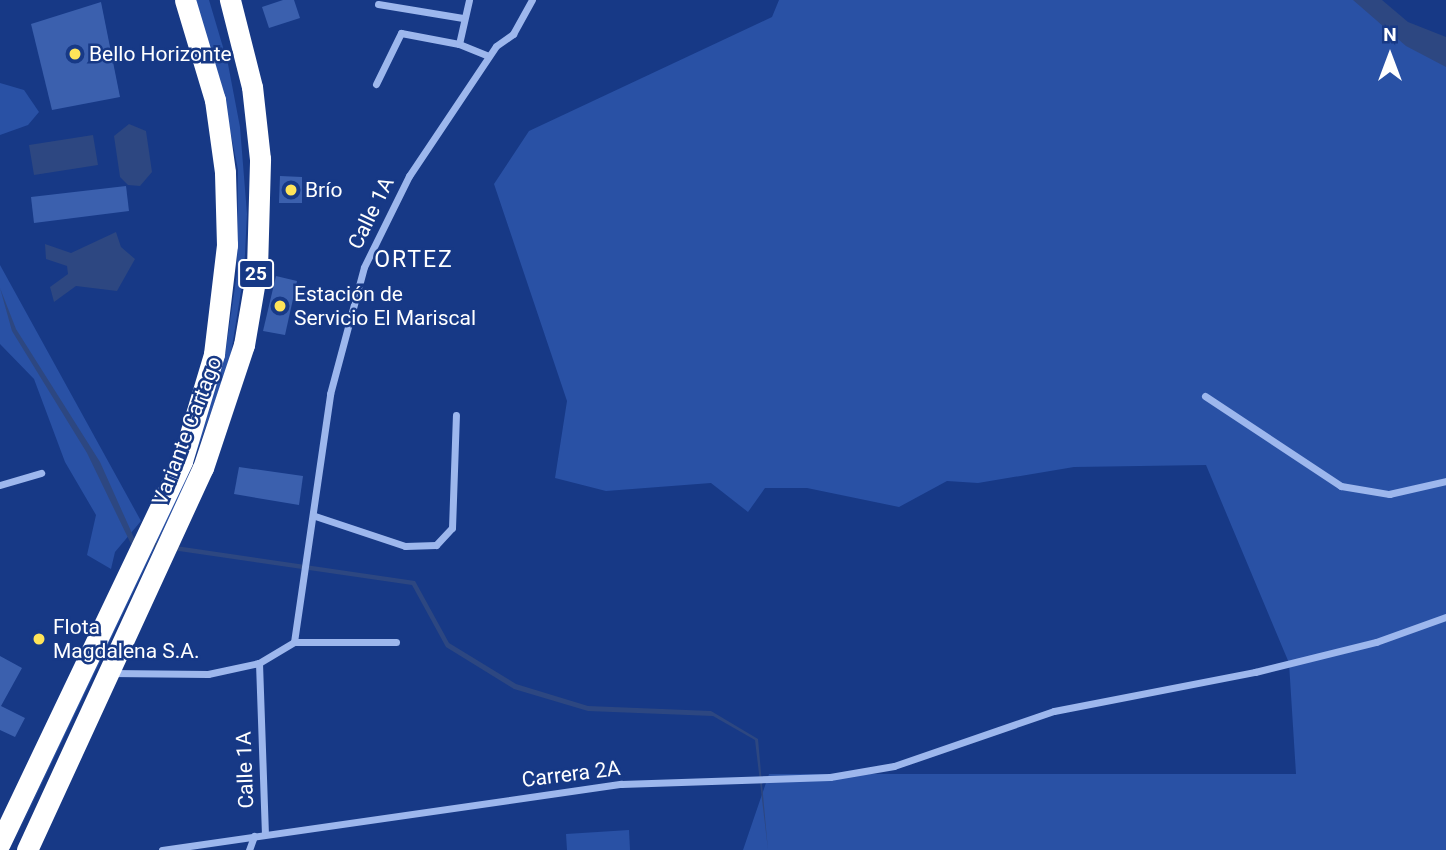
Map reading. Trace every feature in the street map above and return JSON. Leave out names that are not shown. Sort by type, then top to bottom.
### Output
[{"type":"highway","name":"Variante Cartago","points":[[0,843],[182,461],[206,390],[226,270],[227,209],[221,136],[206,64],[185,0]]},
{"type":"highway","points":[[215,0],[233,8]]},
{"type":"highway","name":"Variante Cartago","points":[[27,850],[171,537],[230,397],[257,270],[261,195],[257,123],[233,8]]},
{"type":"street","points":[[459,44],[469,0]]},
{"type":"street","name":"Calle 1A","points":[[294,642],[315,516],[330,394],[364,267],[390,208],[489,56],[513,34],[532,0]]},
{"type":"street","points":[[378,4],[463,18]]},
{"type":"street","points":[[376,84],[401,33],[459,44],[489,56]]},
{"type":"street","points":[[1205,396],[1341,486],[1389,494],[1446,481]]},
{"type":"street","points":[[315,516],[405,546],[436,545],[452,528],[457,415]]},
{"type":"street","points":[[0,485],[41,473]]},
{"type":"street","name":"Carrera 2A","points":[[162,850],[265,833],[621,784],[747,777],[830,777],[894,766],[1054,711],[1255,672],[1376,642],[1446,617]]},
{"type":"street","points":[[107,673],[208,674],[259,663],[294,642],[396,642]]},
{"type":"street","name":"Calle 1A","points":[[259,663],[265,833]]},
{"type":"street","points":[[249,850],[254,836]]},
{"type":"shaded area","points":[[190,0],[209,0],[228,64],[240,127],[247,214],[244,273],[230,359],[186,482],[10,850],[183,479],[225,355],[237,273],[238,170],[220,79]]},
{"type":"shaded area","points":[[779,0],[1362,0],[1446,56],[1446,850],[743,850],[769,774],[1296,774],[1289,663],[1206,465],[1074,467],[978,483],[947,481],[899,507],[807,488],[765,488],[748,512],[711,483],[606,491],[555,478],[567,401],[494,184],[529,131],[772,17]]},
{"type":"shaded area","points":[[1353,0],[1382,0],[1408,22],[1446,37],[1446,67],[1406,46]]},
{"type":"shaded area","points":[[0,83],[24,90],[39,112],[28,125],[0,135]]},
{"type":"shaded area","points":[[129,124],[146,131],[152,172],[140,186],[128,185],[120,177],[114,136]]},
{"type":"shaded area","points":[[93,135],[98,165],[34,175],[29,145]]},
{"type":"shaded area","points":[[116,232],[121,247],[135,259],[117,291],[76,286],[54,302],[50,287],[68,274],[67,266],[46,259],[45,244],[71,253]]},
{"type":"shaded area","points":[[0,265],[141,521],[115,552],[111,569],[87,555],[96,515],[65,462],[34,379],[0,344]]},
{"type":"shaded area","points":[[0,288],[16,329],[100,462],[135,540],[415,581],[449,643],[516,684],[588,706],[711,711],[758,739],[768,850],[755,740],[713,716],[588,711],[514,689],[446,647],[412,585],[131,544],[87,453],[12,331]]},
{"type":"shaded area","points":[[629,830],[630,850],[567,850],[566,834]]},
{"type":"building","points":[[283,0],[294,0],[300,18],[269,28],[262,7]]},
{"type":"building","name":"Bello Horizonte","points":[[101,2],[120,97],[52,110],[31,24]]},
{"type":"building","name":"Brío","points":[[280,176],[302,177],[302,203],[279,203]]},
{"type":"building","points":[[126,186],[129,211],[34,223],[31,197]]},
{"type":"building","name":"Estación de Servicio El Mariscal","points":[[276,276],[297,281],[285,335],[263,331]]},
{"type":"building","points":[[239,467],[303,476],[299,505],[234,494]]},
{"type":"building","points":[[0,656],[22,668],[1,706],[25,718],[15,737],[0,730]]},
{"type":"place","name":"Bello Horizonte","points":[[75,54]]},
{"type":"place","name":"Brío","points":[[291,190]]},
{"type":"place","name":"Estación de Servicio El Mariscal","points":[[280,306]]},
{"type":"place","name":"Flota Magdalena S.A.","points":[[39,639]]},
{"type":"district","name":"ORTEZ","points":[[414,260]]}]
